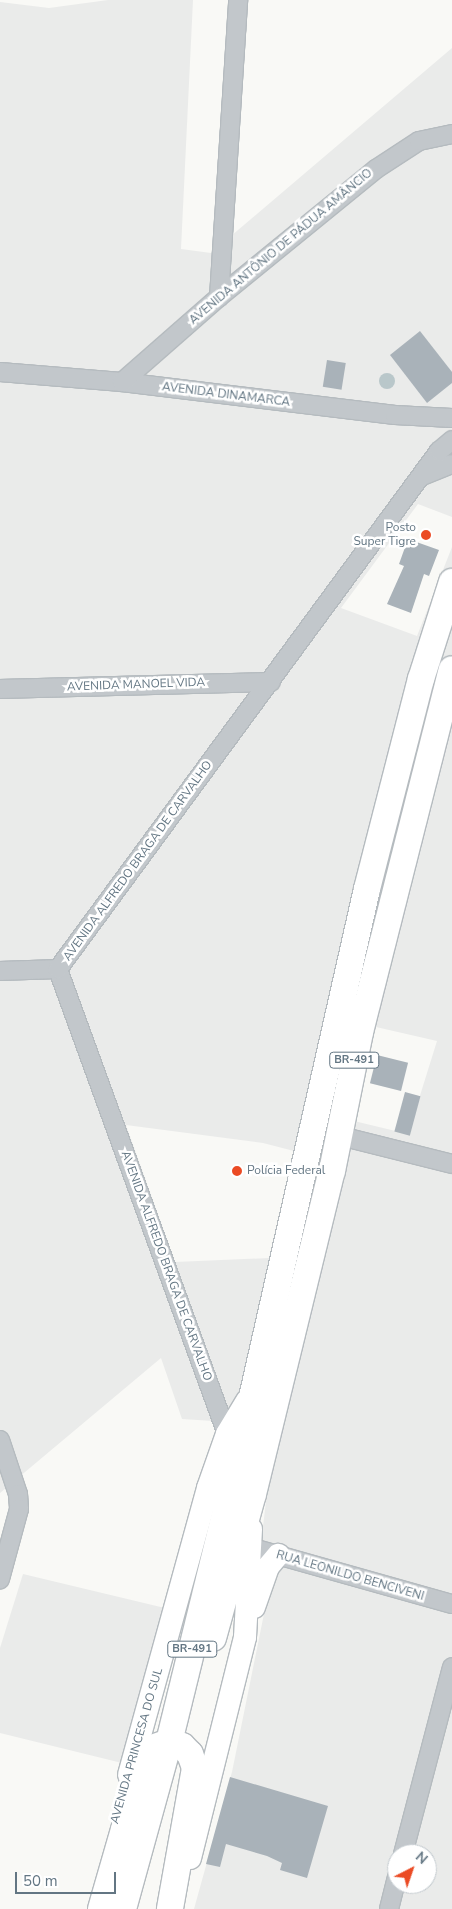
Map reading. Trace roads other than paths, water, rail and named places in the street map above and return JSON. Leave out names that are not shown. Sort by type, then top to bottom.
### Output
[{"type":"highway","name":"BR-491","points":[[141,1909],[254,1387],[365,899],[421,680],[452,582]]},
{"type":"highway","name":"BR-491","points":[[123,1909],[176,1744],[252,1494],[340,1136],[360,1032],[452,669]]},
{"type":"highway","points":[[101,1909],[144,1760],[152,1748],[176,1744],[190,1754],[195,1768],[170,1909]]},
{"type":"main road","name":"AVENIDA PRINCESA DO SUL","points":[[94,1909],[206,1497],[228,1434],[254,1387]]},
{"type":"main road","points":[[245,1637],[252,1494]]},
{"type":"main road","points":[[176,1909],[245,1637],[263,1581],[278,1555]]},
{"type":"street","points":[[219,297],[238,0]]},
{"type":"street","name":"AVENIDA ANTÔNIO DE PÁDUA AMÂNCIO","points":[[122,382],[219,297],[376,168],[419,141],[452,134]]},
{"type":"street","name":"AVENIDA DINAMARCA","points":[[0,372],[122,382],[395,415],[452,418]]},
{"type":"street","name":"AVENIDA ALFREDO BRAGA DE CARVALHO","points":[[228,1434],[58,969],[422,476],[452,440]]},
{"type":"street","points":[[422,476],[452,464]]},
{"type":"street","name":"AVENIDA MANOEL VIDA","points":[[0,689],[271,682]]},
{"type":"street","points":[[0,971],[58,969]]},
{"type":"street","points":[[340,1136],[452,1164]]},
{"type":"street","points":[[0,1440],[18,1494],[18,1522],[0,1579]]},
{"type":"street","name":"RUA LEONILDO BENCIVENI","points":[[249,1547],[452,1604]]},
{"type":"street","points":[[406,1844],[449,1689],[452,1667]]},
{"type":"street","points":[[389,1909],[393,1894]]},
{"type":"place","name":"Posto Super Tigre","points":[[426,535]]},
{"type":"place","name":"Polícia Federal","points":[[237,1171]]}]
